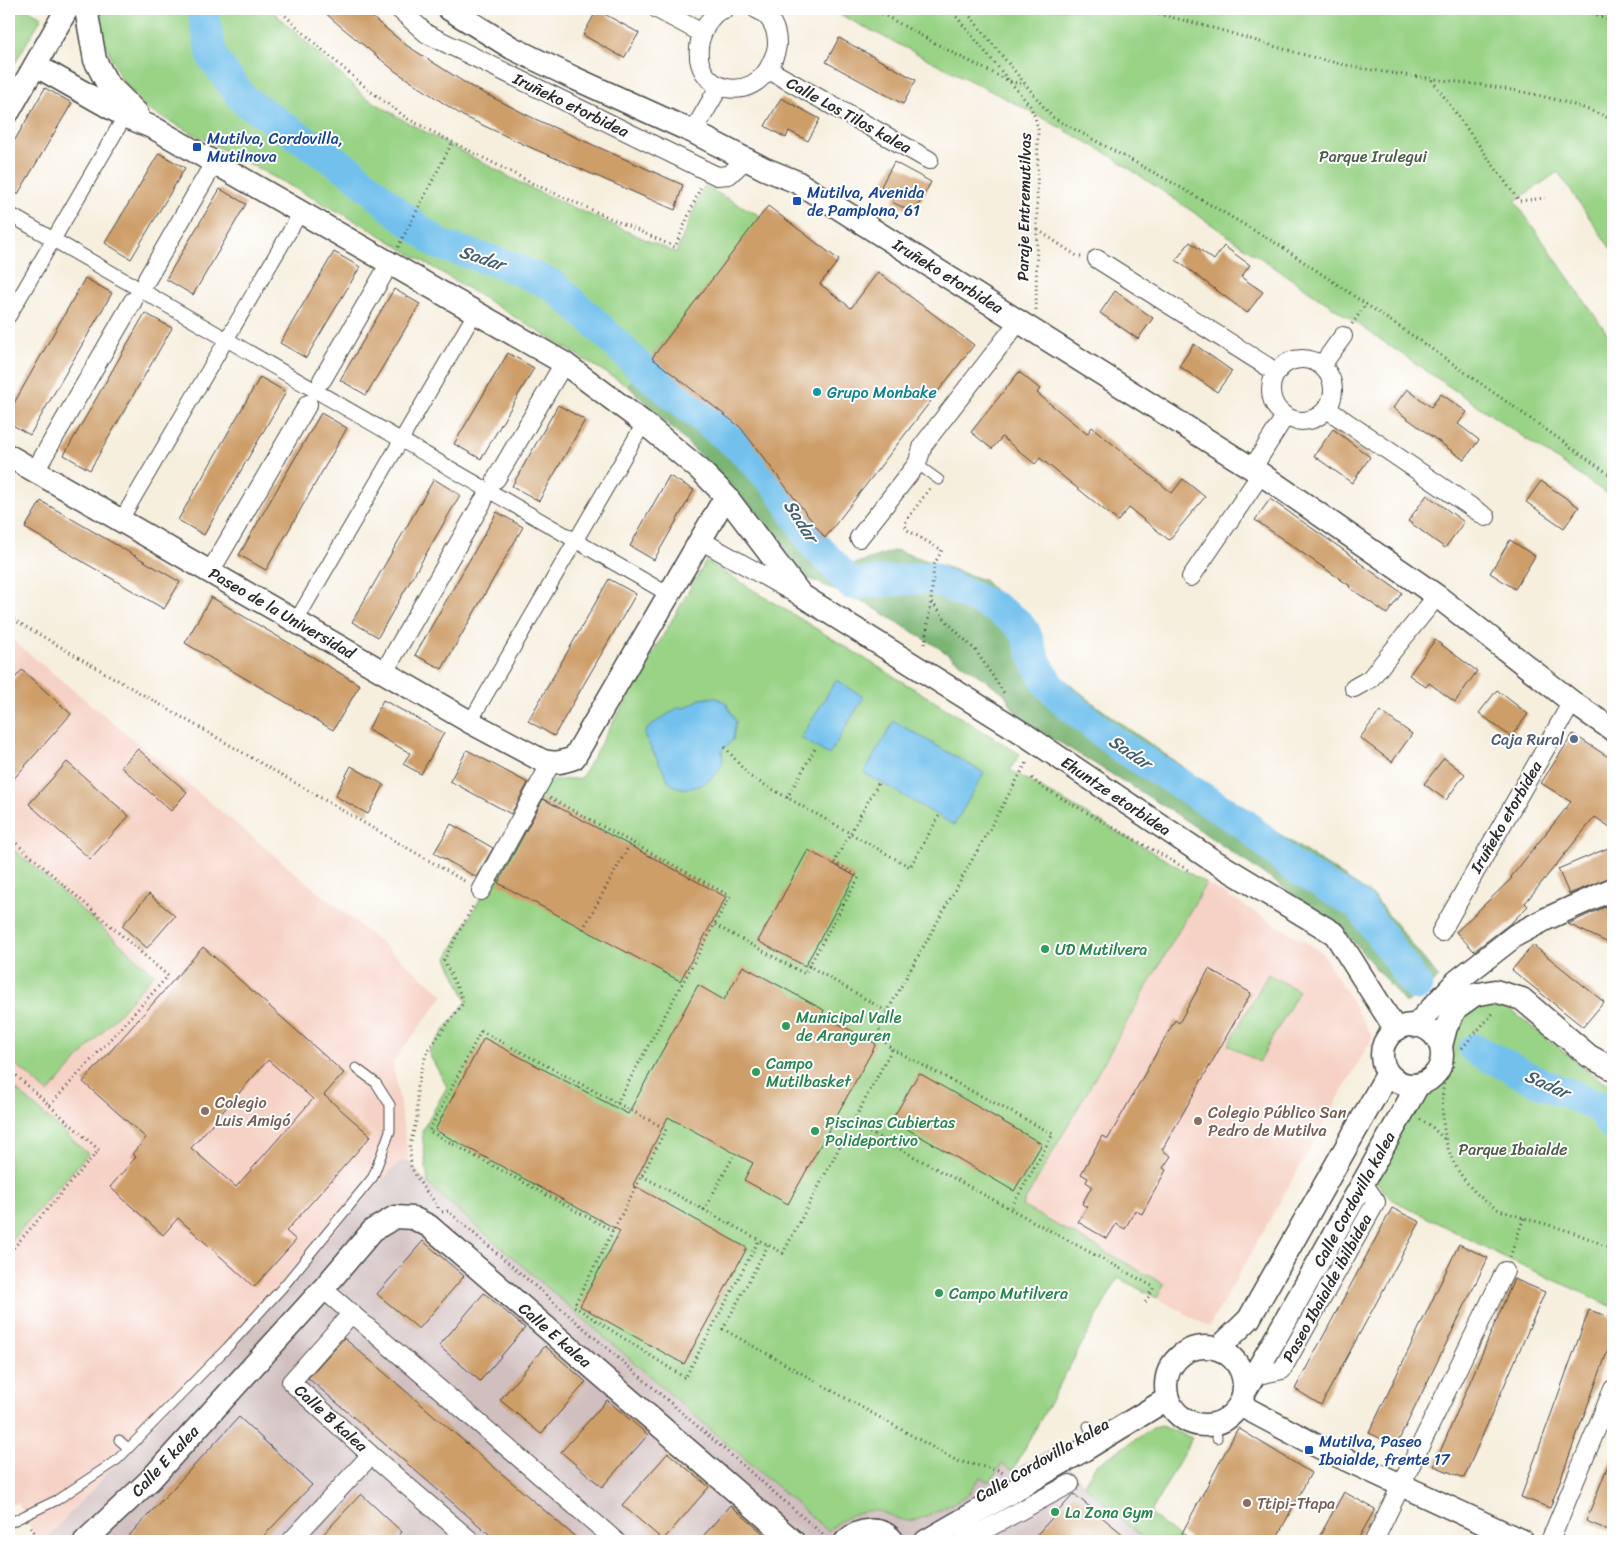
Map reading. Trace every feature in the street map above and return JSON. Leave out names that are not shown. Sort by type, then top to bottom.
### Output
[{"type":"street","name":"Iruñeko etorbidea","points":[[399,9],[427,34],[707,172],[717,176],[729,175],[746,159]]},
{"type":"street","name":"Iruñeko etorbidea","points":[[449,9],[512,48],[693,132],[766,169],[798,182],[1028,322],[1257,472],[1437,596],[1572,702],[1613,730]]},
{"type":"street","points":[[657,9],[702,34]]},
{"type":"street","points":[[725,9],[714,14],[702,34],[698,53],[701,70],[710,80],[719,87],[737,90],[754,84],[769,70],[777,48],[777,34],[771,20],[756,9]]},
{"type":"street","points":[[10,106],[70,10]]},
{"type":"street","points":[[70,10],[107,83],[126,104],[154,128]]},
{"type":"street","points":[[35,64],[125,116],[154,128]]},
{"type":"street","name":"Calle Los Tilos kalea","points":[[769,70],[929,160]]},
{"type":"street","points":[[693,132],[719,87]]},
{"type":"street","points":[[9,316],[125,116]]},
{"type":"street","name":"Ehuntze etorbidea","points":[[154,128],[301,212],[392,258],[476,313],[564,363],[644,423],[699,468],[726,496],[801,595]]},
{"type":"street","points":[[35,471],[214,163]]},
{"type":"street","points":[[121,520],[301,212]]},
{"type":"street","points":[[9,214],[668,594]]},
{"type":"street","points":[[210,572],[392,258]]},
{"type":"street","points":[[1097,259],[1276,372]]},
{"type":"street","points":[[296,621],[476,313]]},
{"type":"street","name":"Iruñeko etorbidea","points":[[859,538],[917,464],[923,444],[1028,322]]},
{"type":"street","points":[[1322,365],[1343,336]]},
{"type":"street","points":[[1298,358],[1312,359],[1322,365],[1330,375],[1333,384],[1333,399],[1327,409],[1313,419],[1299,421],[1285,416],[1274,405],[1271,392],[1272,381],[1276,372],[1287,362],[1298,358]]},
{"type":"street","points":[[384,672],[564,363]]},
{"type":"street","points":[[1327,409],[1486,517]]},
{"type":"street","points":[[1191,577],[1257,472],[1285,416]]},
{"type":"street","points":[[470,722],[644,423]]},
{"type":"street","name":"Paseo de la Universidad","points":[[9,456],[470,722],[544,761],[555,763]]},
{"type":"street","points":[[481,891],[555,763],[574,758],[726,496]]},
{"type":"street","name":"Ehuntze etorbidea","points":[[700,540],[796,594],[801,595],[1024,734],[1209,858],[1335,934],[1405,1028]]},
{"type":"street","points":[[1354,688],[1370,678],[1437,596]]},
{"type":"street","name":"Iruñeko etorbidea","points":[[1441,932],[1572,702]]},
{"type":"street","points":[[1452,1050],[1442,1057],[1440,1066],[1432,1078],[1418,1085],[1402,1084],[1388,1073],[1382,1060],[1382,1051],[1387,1040],[1405,1028],[1456,981],[1516,935],[1546,918],[1613,889]]},
{"type":"street","points":[[1452,1050],[1446,1027],[1456,1008],[1474,995],[1495,991],[1522,999],[1589,1056],[1613,1069]]},
{"type":"street","points":[[1405,1028],[1430,1031],[1452,1050]]},
{"type":"street","name":"Calle Cordovilla kalea","points":[[1210,1344],[1249,1319],[1388,1073]]},
{"type":"street","name":"Calle Cordovilla kalea","points":[[1246,1391],[1418,1085]]},
{"type":"street","name":"Calle E kalea","points":[[85,1541],[150,1480],[323,1289],[373,1230],[396,1217],[414,1218],[436,1233],[792,1539]]},
{"type":"street","points":[[1374,1541],[1505,1271]]},
{"type":"street","points":[[323,1289],[616,1541]]},
{"type":"street","name":"Calle B kalea","points":[[352,1313],[292,1382],[471,1541]]},
{"type":"street","points":[[1246,1391],[1216,1431],[1187,1421],[1177,1413],[1161,1393],[1166,1387],[1169,1372],[1181,1355],[1210,1344],[1236,1361],[1243,1375],[1246,1391],[1321,1448],[1522,1541]]},
{"type":"street","points":[[1550,1541],[1613,1389]]},
{"type":"street","name":"Calle Cordovilla kalea","points":[[892,1541],[927,1540],[1092,1434],[1161,1393]]},
{"type":"street","name":"Calle B kalea","points":[[291,1541],[371,1454]]},
{"type":"street","points":[[964,1541],[1070,1484]]},
{"type":"street","points":[[835,1540],[864,1530],[877,1531],[889,1536],[892,1541]]},
{"type":"lane","points":[[917,464],[938,479]]},
{"type":"lane","points":[[9,1523],[57,1500],[89,1473],[117,1460],[227,1348],[282,1288],[373,1177],[390,1131],[390,1105],[376,1083],[356,1068]]},
{"type":"lane","points":[[119,1440],[128,1448]]},
{"type":"path","points":[[278,9],[370,91],[408,119],[534,184],[675,246],[707,172]]},
{"type":"path","points":[[873,9],[953,53],[1009,81],[1025,85]]},
{"type":"path","name":"Paraje Entremutilvas","points":[[950,9],[1030,106],[1038,129],[1038,230],[1028,322]]},
{"type":"path","points":[[964,9],[1052,117],[1173,183],[1262,236],[1366,304],[1613,477]]},
{"type":"path","points":[[1089,9],[1137,11],[1242,36],[1351,66],[1432,80],[1546,96],[1598,113],[1613,120]]},
{"type":"path","points":[[1583,9],[1613,22]]},
{"type":"path","points":[[1432,80],[1519,201],[1545,198]]},
{"type":"path","points":[[392,258],[452,143]]},
{"type":"path","points":[[1038,230],[1077,256],[1097,259]]},
{"type":"path","points":[[1343,336],[1366,304]]},
{"type":"path","points":[[925,644],[934,565],[942,550],[907,530],[905,525],[906,520],[938,479]]},
{"type":"path","points":[[931,602],[976,652],[1004,693]]},
{"type":"path","points":[[9,617],[481,891]]},
{"type":"path","points":[[725,747],[749,776],[910,867],[939,816]]},
{"type":"path","points":[[787,798],[816,747]]},
{"type":"path","points":[[1010,1210],[1053,1134],[892,1049],[881,1038],[879,1026],[1031,755]]},
{"type":"path","name":"Ehuntze etorbidea","points":[[1032,778],[1042,787],[1190,871]]},
{"type":"path","points":[[714,925],[805,974],[859,876],[834,862],[879,782]]},
{"type":"path","points":[[547,796],[730,896],[617,1103]]},
{"type":"path","points":[[9,837],[168,976],[50,1106]]},
{"type":"path","points":[[584,930],[631,842]]},
{"type":"path","name":"Calle E kalea","points":[[481,891],[444,960],[464,1002],[427,1051],[417,1086],[417,1118],[410,1145],[411,1167],[422,1186],[438,1206],[437,1213],[448,1211],[835,1540]]},
{"type":"path","points":[[809,966],[886,1011]]},
{"type":"path","points":[[1500,1006],[1452,1050],[1454,1067],[1443,1086],[1444,1140],[1452,1161],[1464,1181],[1481,1197],[1500,1210],[1572,1232],[1613,1251]]},
{"type":"path","points":[[613,1231],[429,1131],[482,1031],[666,1129],[642,1176],[574,1306],[685,1378],[758,1240]]},
{"type":"path","points":[[642,1176],[783,1253],[892,1049]]},
{"type":"path","points":[[9,1069],[99,1150],[9,1253]]},
{"type":"path","points":[[1414,1114],[1431,1126],[1444,1140]]},
{"type":"path","points":[[852,1123],[1154,1287],[1145,1303]]},
{"type":"path","points":[[704,1210],[733,1157]]},
{"type":"path","points":[[1505,1271],[1524,1217]]},
{"type":"path","points":[[768,1245],[723,1329],[957,1461],[998,1470],[1008,1477]]},
{"type":"path","points":[[1161,1393],[1165,1360],[1169,1354],[1193,1340],[1210,1344]]},
{"type":"path","points":[[31,1527],[39,1541]]},
{"type":"shaded area","name":"Colegio Luis Amigó","points":[[10,638],[444,995],[393,1062],[409,1161],[399,1162],[54,1541],[39,1541],[33,1535],[18,1502],[9,1506]]},
{"type":"shaded area","name":"Colegio Público San Pedro de Mutilva","points":[[1206,883],[1322,952],[1373,1037],[1209,1327],[1157,1298],[1164,1284],[1022,1206]]},
{"type":"shaded area","points":[[409,1161],[428,1184],[828,1531],[840,1521],[862,1511],[883,1513],[895,1518],[980,1477],[1002,1464],[1013,1470],[1053,1448],[1084,1484],[1145,1541],[44,1541],[399,1162]]},
{"type":"green space","points":[[9,9],[27,9],[42,17],[9,73]]},
{"type":"green space","points":[[101,9],[270,9],[364,96],[405,121],[532,189],[676,253],[704,186],[764,218],[628,386],[365,226],[147,109],[121,79],[101,34]]},
{"type":"green space","name":"Parque Irulegui","points":[[829,9],[1587,9],[1613,19],[1613,252],[1558,172],[1515,201],[1613,342],[1613,498],[1108,154],[1030,111]]},
{"type":"green space","points":[[648,361],[733,432],[782,486],[820,540],[848,566],[896,550],[984,580],[1029,625],[1043,662],[1098,707],[1246,812],[1373,896],[1439,978],[1406,1004],[1341,927],[1172,811],[1018,717],[1004,693],[939,648],[871,606],[805,577],[759,518],[702,457],[628,386]]},
{"type":"green space","name":"Municipal Valle de Aranguren","points":[[706,561],[1020,754],[1010,770],[1206,883],[1022,1206],[1164,1284],[1157,1298],[1118,1278],[1013,1470],[1002,1464],[989,1482],[980,1477],[966,1496],[938,1511],[915,1520],[903,1520],[884,1513],[868,1511],[847,1517],[828,1531],[428,1184],[422,1131],[447,1087],[428,1052],[467,1001],[447,958],[546,781],[581,778]]},
{"type":"green space","points":[[9,845],[154,974],[48,1093],[9,1058]]},
{"type":"green space","points":[[1268,974],[1299,991],[1259,1062],[1228,1045]]},
{"type":"green space","name":"Parque Ibaialde","points":[[1487,1003],[1505,1003],[1512,1011],[1597,1078],[1613,1085],[1613,1307],[1502,1256],[1391,1199],[1372,1177],[1421,1093],[1437,1083],[1446,1072],[1447,1049],[1462,1016],[1472,1007]]},
{"type":"green space","points":[[9,1083],[88,1154],[9,1243]]},
{"type":"green space","points":[[1162,1426],[1192,1438],[1150,1514],[1183,1541],[1145,1541],[1084,1484],[1095,1466],[1153,1428]]},
{"type":"water","points":[[836,680],[864,697],[829,755],[801,738]]},
{"type":"water","points":[[715,697],[726,703],[736,721],[733,740],[722,750],[721,766],[710,779],[694,787],[677,787],[670,783],[644,735],[654,723],[679,707],[685,708],[700,699]]},
{"type":"water","points":[[894,721],[984,773],[954,825],[864,773]]},
{"type":"building","points":[[321,9],[362,9],[406,45],[470,86],[535,119],[683,185],[675,210],[463,116],[395,71]]},
{"type":"building","points":[[597,10],[639,33],[624,58],[583,35]]},
{"type":"building","points":[[839,38],[916,80],[903,104],[826,62]]},
{"type":"building","points":[[45,88],[72,103],[18,194],[9,189],[9,150]]},
{"type":"building","points":[[781,98],[820,119],[808,141],[789,131],[786,138],[765,126]]},
{"type":"building","points":[[159,153],[185,168],[131,259],[105,243]]},
{"type":"building","points":[[894,162],[931,182],[914,213],[892,202],[896,194],[881,186]]},
{"type":"building","points":[[220,189],[246,204],[193,295],[166,279]]},
{"type":"building","name":"Grupo Monbake","points":[[768,206],[839,260],[820,284],[851,308],[878,272],[974,345],[825,538],[740,427],[652,358]]},
{"type":"building","points":[[1190,242],[1214,260],[1224,246],[1250,265],[1241,277],[1263,292],[1247,313],[1176,260]]},
{"type":"building","points":[[334,252],[360,267],[306,358],[280,343]]},
{"type":"building","points":[[85,278],[112,293],[30,435],[9,423],[9,412]]},
{"type":"building","points":[[394,289],[420,304],[366,395],[340,380]]},
{"type":"building","points":[[1115,291],[1153,318],[1138,339],[1100,313]]},
{"type":"building","points":[[145,313],[172,328],[90,470],[64,455]]},
{"type":"building","points":[[1194,344],[1232,371],[1217,392],[1179,366]]},
{"type":"building","points":[[508,353],[534,368],[481,459],[454,444]]},
{"type":"building","points":[[1019,372],[1040,389],[1037,393],[1087,434],[1092,427],[1172,493],[1183,479],[1205,497],[1169,540],[1129,508],[1118,521],[1040,458],[1035,464],[1002,437],[992,449],[971,432]]},
{"type":"building","points":[[260,377],[286,392],[204,535],[178,520]]},
{"type":"building","points":[[1407,389],[1431,407],[1441,394],[1467,412],[1458,424],[1479,440],[1464,460],[1393,408]]},
{"type":"building","points":[[558,405],[585,420],[539,501],[512,486]]},
{"type":"building","points":[[321,413],[347,428],[266,570],[239,555]]},
{"type":"building","points":[[1333,429],[1370,457],[1352,483],[1314,456]]},
{"type":"building","points":[[669,476],[694,490],[654,560],[630,546]]},
{"type":"building","points":[[434,479],[460,495],[378,637],[352,622]]},
{"type":"building","points":[[1541,481],[1579,507],[1564,528],[1526,502]]},
{"type":"building","points":[[1427,495],[1464,522],[1445,548],[1408,521]]},
{"type":"building","points":[[1270,499],[1402,593],[1387,614],[1255,520]]},
{"type":"building","points":[[41,501],[180,582],[164,609],[25,528]]},
{"type":"building","points":[[497,512],[523,527],[442,669],[415,655]]},
{"type":"building","points":[[1510,540],[1535,556],[1515,589],[1490,573]]},
{"type":"building","points":[[609,579],[636,594],[554,736],[528,721]]},
{"type":"building","points":[[211,597],[360,685],[333,730],[185,643]]},
{"type":"building","points":[[1435,640],[1477,671],[1455,702],[1429,683],[1426,687],[1409,675]]},
{"type":"building","points":[[22,670],[71,714],[9,784],[9,685]]},
{"type":"building","points":[[1497,690],[1528,714],[1511,737],[1479,713]]},
{"type":"building","points":[[383,700],[444,733],[421,774],[403,764],[410,753],[368,730]]},
{"type":"building","points":[[1380,711],[1412,734],[1392,762],[1360,738]]},
{"type":"building","points":[[1573,734],[1613,760],[1613,829],[1595,817],[1525,903],[1528,906],[1512,922],[1474,951],[1456,932],[1512,878],[1571,802],[1541,783]]},
{"type":"building","points":[[138,749],[187,792],[171,811],[121,767]]},
{"type":"building","points":[[467,750],[528,783],[511,814],[450,781]]},
{"type":"building","points":[[1444,758],[1465,774],[1446,800],[1424,784]]},
{"type":"building","points":[[67,762],[129,816],[90,859],[29,804]]},
{"type":"building","points":[[351,766],[384,785],[368,814],[335,796]]},
{"type":"building","points":[[543,799],[726,897],[680,981],[498,883]]},
{"type":"building","points":[[451,824],[493,848],[476,877],[434,853]]},
{"type":"building","points":[[1613,846],[1613,876],[1569,894],[1558,869]]},
{"type":"building","points":[[808,850],[855,876],[805,966],[758,941]]},
{"type":"building","points":[[149,894],[175,916],[147,948],[122,926]]},
{"type":"building","points":[[1607,906],[1613,909],[1613,945],[1568,924]]},
{"type":"building","points":[[1533,945],[1604,1002],[1583,1027],[1512,970]]},
{"type":"building","points":[[203,947],[344,1073],[324,1095],[371,1136],[286,1231],[296,1240],[254,1287],[178,1218],[163,1235],[110,1187],[136,1157],[132,1154],[146,1138],[83,1082]],"holes":[[[268,1060],[313,1099],[236,1187],[191,1148]]]},
{"type":"building","points":[[743,966],[824,1010],[822,1015],[876,1044],[788,1204],[744,1180],[753,1163],[668,1117],[633,1185],[747,1248],[684,1364],[580,1306],[620,1231],[435,1130],[484,1038],[628,1114],[698,985],[724,1000]]},
{"type":"building","points":[[1209,969],[1251,993],[1162,1150],[1171,1156],[1163,1168],[1166,1170],[1142,1214],[1135,1210],[1125,1229],[1116,1224],[1107,1239],[1078,1222],[1087,1207],[1082,1204],[1092,1186],[1086,1182],[1088,1178],[1081,1174],[1102,1136],[1108,1139],[1175,1020],[1179,1023]]},
{"type":"building","points":[[919,1073],[1042,1144],[1014,1191],[892,1120]]},
{"type":"building","points":[[1392,1208],[1420,1222],[1321,1405],[1295,1389]]},
{"type":"building","points":[[423,1241],[464,1276],[419,1329],[377,1294]]},
{"type":"building","points":[[1459,1244],[1488,1258],[1396,1446],[1369,1433]]},
{"type":"building","points":[[1514,1279],[1545,1292],[1464,1478],[1434,1466]]},
{"type":"building","points":[[484,1293],[525,1328],[480,1381],[439,1346]]},
{"type":"building","points":[[1589,1310],[1613,1318],[1613,1336],[1550,1508],[1521,1497]]},
{"type":"building","points":[[344,1338],[580,1541],[497,1541],[308,1378]]},
{"type":"building","points":[[545,1346],[586,1382],[541,1434],[500,1400]]},
{"type":"building","points":[[607,1400],[648,1435],[602,1487],[561,1452]]},
{"type":"building","points":[[239,1417],[312,1485],[259,1541],[124,1541]]},
{"type":"building","name":"Ttipi-Ttapa","points":[[1238,1428],[1311,1473],[1275,1541],[1192,1541],[1182,1533]]},
{"type":"building","points":[[668,1453],[709,1487],[663,1540],[622,1505]]},
{"type":"building","points":[[1613,1455],[1613,1532],[1586,1521]]},
{"type":"building","points":[[1344,1492],[1375,1509],[1357,1541],[1317,1541]]},
{"type":"building","points":[[361,1494],[402,1532],[394,1541],[317,1541]]},
{"type":"building","points":[[1074,1494],[1131,1541],[1031,1541]]},
{"type":"building","points":[[730,1505],[772,1541],[699,1541]]},
{"type":"waterway","name":"Sadar","points":[[202,9],[213,58],[244,100],[352,172],[397,212],[440,245],[501,263],[553,285],[644,371],[743,450],[779,488],[814,544],[851,584],[930,577],[996,608],[1015,621],[1025,632],[1036,662],[1048,684],[1064,701],[1118,745],[1246,825],[1292,866],[1360,906],[1417,986]]},
{"type":"waterway","name":"Sadar","points":[[1474,1049],[1539,1082],[1598,1106],[1613,1126]]},
{"type":"place","name":"Mutilva, Cordovilla, Mutilnova","points":[[197,147]]},
{"type":"place","name":"Mutilva, Avenida de Pamplona, 61","points":[[797,201]]},
{"type":"place","name":"Grupo Monbake","points":[[817,392]]},
{"type":"place","name":"Caja Rural","points":[[1574,739]]},
{"type":"place","name":"UD Mutilvera","points":[[1045,949]]},
{"type":"place","name":"Municipal Valle de Aranguren","points":[[786,1026]]},
{"type":"place","name":"Campo Mutilbasket","points":[[756,1072]]},
{"type":"place","name":"Colegio Luis Amigó","points":[[205,1111]]},
{"type":"place","name":"Colegio Público San Pedro de Mutilva","points":[[1198,1121]]},
{"type":"place","name":"Piscinas Cubiertas Polideportivo","points":[[815,1131]]},
{"type":"place","name":"Campo Mutilvera","points":[[939,1293]]},
{"type":"place","name":"Mutilva, Paseo Ibaialde, frente 17","points":[[1309,1450]]},
{"type":"place","name":"Ttipi-Ttapa","points":[[1247,1503]]},
{"type":"place","name":"La Zona Gym","points":[[1055,1512]]}]
